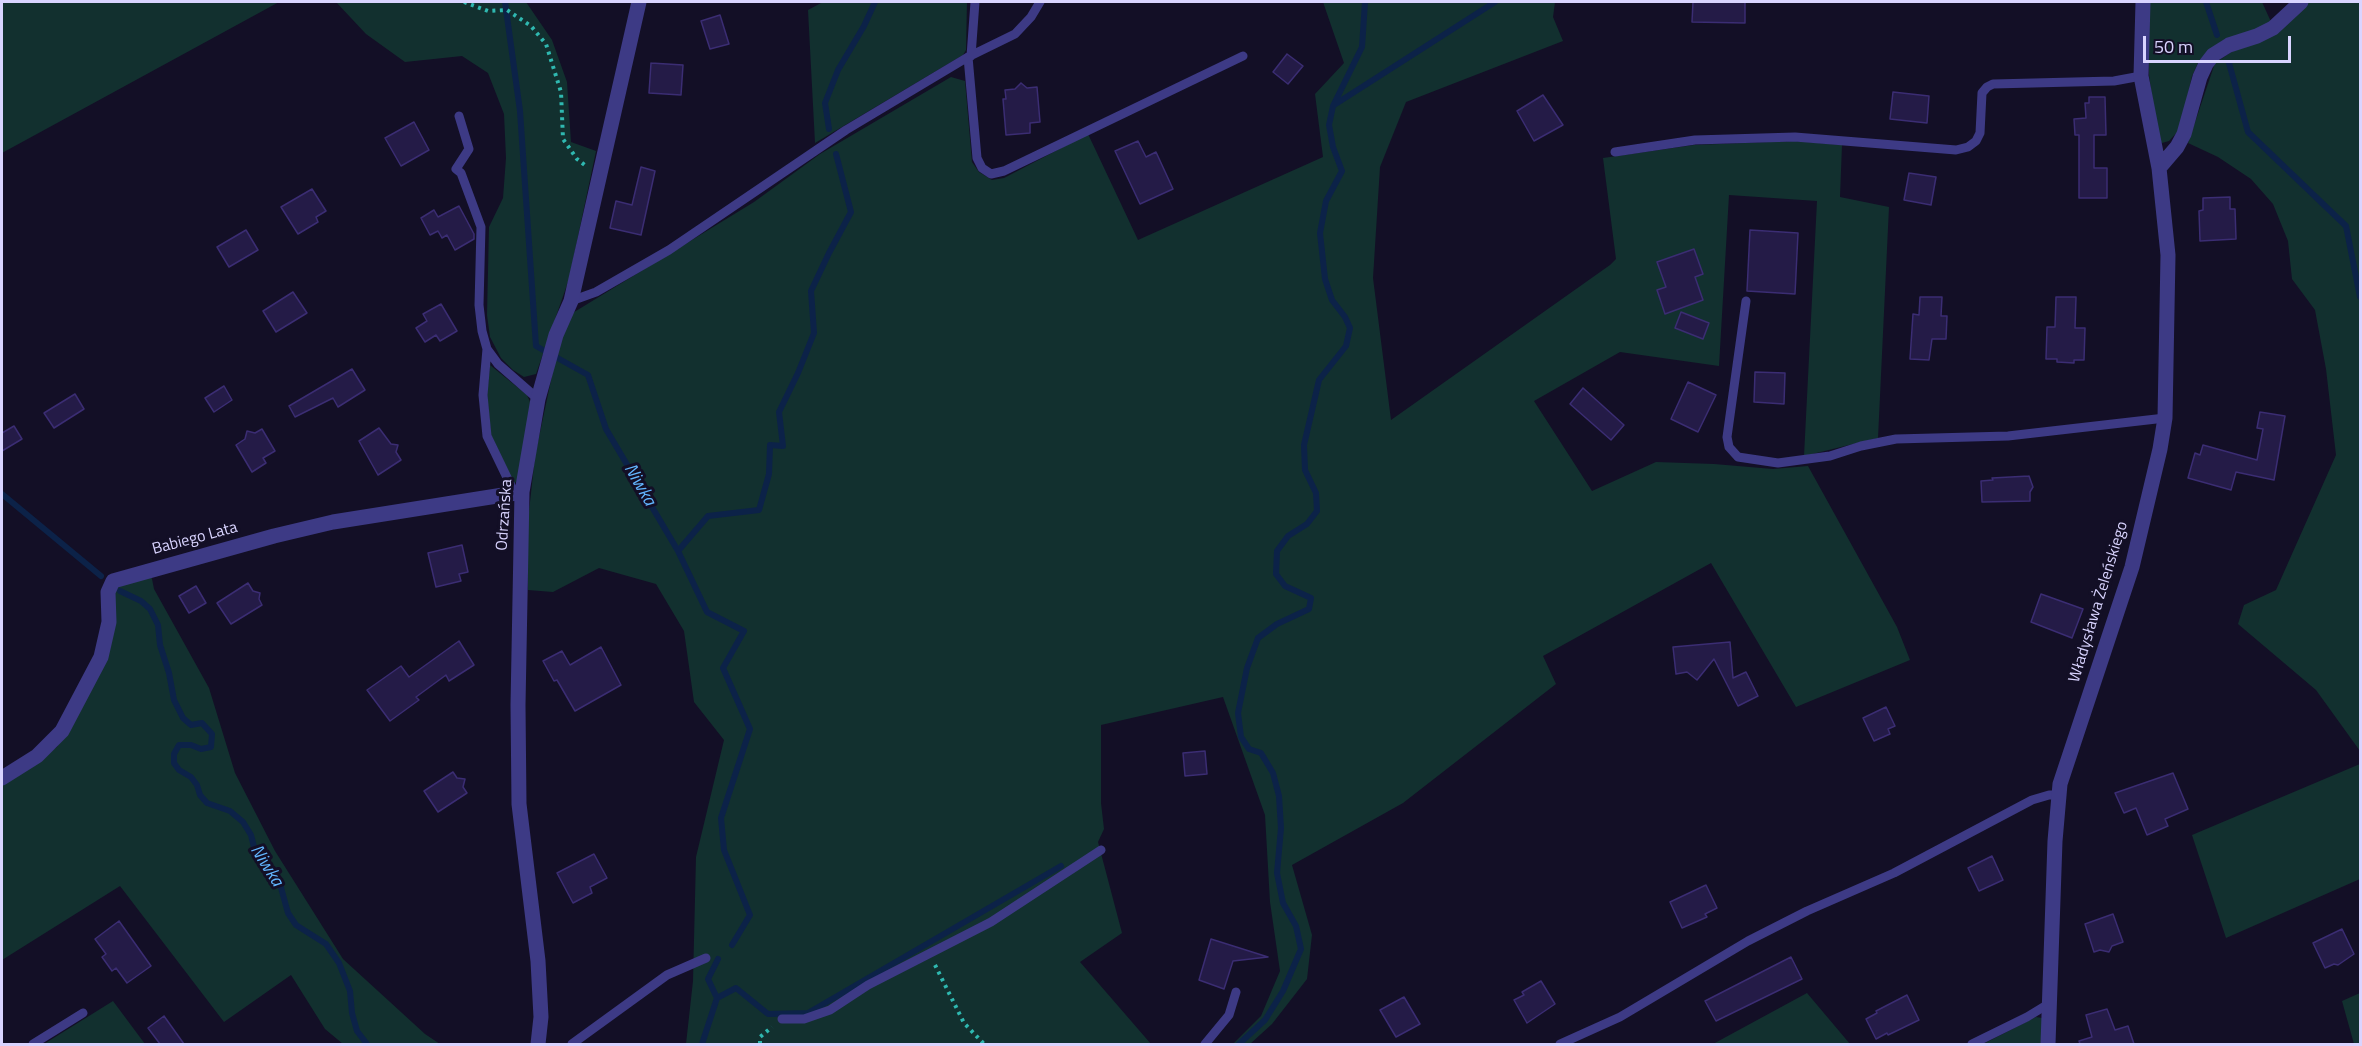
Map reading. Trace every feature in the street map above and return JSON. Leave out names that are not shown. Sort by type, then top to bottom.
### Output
[{"type":"street","name":"Odrzańska","points":[[538,1044],[542,1017],[538,962],[519,804],[518,492],[544,374],[556,335],[571,301],[639,2]]},
{"type":"street","name":"Władysława Żeleńskiego","points":[[2048,1044],[2054,852],[2059,795],[2064,771],[2132,567],[2160,449],[2165,418],[2168,255],[2159,168],[2141,76],[2143,2]]},
{"type":"street","points":[[2159,168],[2177,147],[2184,134],[2200,77],[2213,54],[2229,45],[2273,28],[2301,2]]},
{"type":"street","name":"Babiego Lata","points":[[2,778],[37,756],[62,731],[101,657],[109,622],[110,577],[333,522],[518,492]]},
{"type":"lane","points":[[975,2],[969,56],[977,158],[982,168],[992,174],[1004,171],[1244,56]]},
{"type":"lane","points":[[571,301],[596,292],[669,250],[846,130],[969,56],[1024,27],[1040,2]]},
{"type":"lane","points":[[1615,152],[1695,140],[1795,136],[1956,150],[1968,147],[1976,141],[1980,133],[1982,93],[1993,84],[2114,81],[2141,76]]},
{"type":"lane","points":[[459,116],[470,149],[456,170],[461,173],[481,227],[479,305],[482,331],[487,348],[498,364],[538,399]]},
{"type":"lane","points":[[1746,301],[1727,436],[1729,447],[1738,457],[1779,463],[1830,456],[1861,446],[1896,439],[2008,436],[2165,418]]},
{"type":"lane","points":[[487,348],[483,395],[487,436],[518,492]]},
{"type":"lane","points":[[1560,1044],[1620,1017],[1748,941],[1807,911],[1894,873],[2032,800],[2049,795],[2059,795]]},
{"type":"lane","points":[[782,1018],[804,1019],[830,1010],[868,985],[991,922],[1101,850]]},
{"type":"lane","points":[[572,1044],[667,975],[706,958]]},
{"type":"lane","points":[[1205,1044],[1229,1015],[1236,992]]},
{"type":"lane","points":[[1971,1044],[2027,1017],[2050,1003]]},
{"type":"lane","points":[[33,1044],[82,1013]]},
{"type":"path","points":[[464,2],[488,11],[507,10],[531,26],[546,44],[561,92],[563,139],[577,159],[600,175]]},
{"type":"path","points":[[930,953],[964,1023],[984,1044]]},
{"type":"path","points":[[760,1044],[760,1037],[782,1018]]},
{"type":"green space","points":[[2,2],[279,2],[2,153]]},
{"type":"green space","points":[[336,2],[526,2],[552,40],[567,82],[571,142],[596,151],[569,279],[536,374],[524,377],[513,370],[501,358],[490,337],[487,315],[489,227],[503,198],[506,158],[504,114],[488,73],[462,56],[405,62],[366,34]]},
{"type":"green space","points":[[823,2],[967,2],[966,50],[963,55],[815,143],[808,10]]},
{"type":"green space","points":[[1323,2],[1555,2],[1553,17],[1563,41],[1406,102],[1380,167],[1373,278],[1391,420],[1616,259],[1603,158],[1694,145],[1795,141],[1842,145],[1840,197],[1889,207],[1878,438],[1804,456],[1817,201],[1729,195],[1719,366],[1620,352],[1534,401],[1592,491],[1656,462],[1773,469],[1808,466],[1897,627],[1910,660],[1796,707],[1711,563],[1543,656],[1556,684],[1403,803],[1292,865],[1312,935],[1307,979],[1272,1024],[1250,1044],[1233,1044],[1261,1016],[1280,971],[1270,902],[1265,815],[1223,697],[1101,725],[1101,803],[1104,829],[1098,842],[1122,933],[1080,962],[1151,1044],[686,1044],[693,981],[696,857],[724,740],[694,702],[684,631],[656,584],[599,568],[553,592],[528,590],[527,530],[535,456],[557,352],[571,314],[754,202],[820,154],[951,77],[965,81],[972,162],[979,172],[992,180],[1004,178],[1088,134],[1138,240],[1323,157],[1315,94],[1344,63]]},
{"type":"green space","points":[[2148,2],[2262,2],[2272,24],[2209,50],[2199,61],[2192,76],[2180,129],[2169,141],[2162,143],[2158,139],[2149,75]]},
{"type":"green space","points":[[2307,2],[2360,2],[2360,751],[2316,690],[2238,624],[2244,605],[2276,590],[2336,455],[2326,369],[2315,310],[2292,279],[2288,241],[2273,204],[2251,179],[2218,157],[2188,143],[2215,63]]},
{"type":"green space","points":[[490,365],[527,395],[531,404],[521,476],[514,484],[491,435],[487,395]]},
{"type":"green space","points":[[151,574],[154,589],[209,688],[235,773],[275,851],[343,959],[425,1034],[440,1044],[343,1044],[325,1029],[291,975],[224,1022],[120,886],[2,960],[2,784],[57,747],[87,692],[114,593],[120,585]]},
{"type":"green space","points":[[2360,764],[2360,879],[2226,938],[2192,835]]},
{"type":"green space","points":[[1807,993],[1850,1044],[1713,1044]]},
{"type":"green space","points":[[2360,993],[2360,1044],[2354,1044],[2342,1001]]},
{"type":"green space","points":[[113,1001],[145,1044],[44,1044]]},
{"type":"green space","points":[[2036,1017],[2042,1018],[2042,1044],[1983,1044]]},
{"type":"building","points":[[1693,2],[1745,2],[1745,23],[1692,22]]},
{"type":"building","points":[[720,15],[729,44],[710,49],[701,21]]},
{"type":"building","points":[[1287,54],[1303,66],[1288,84],[1273,72]]},
{"type":"building","points":[[651,63],[683,65],[681,95],[649,93]]},
{"type":"building","points":[[1021,83],[1027,88],[1037,87],[1040,122],[1030,123],[1030,133],[1006,135],[1003,99],[1006,99],[1005,90],[1015,89]]},
{"type":"building","points":[[1893,92],[1929,96],[1927,123],[1890,119]]},
{"type":"building","points":[[1543,95],[1563,125],[1534,141],[1517,111]]},
{"type":"building","points":[[2089,97],[2105,97],[2106,135],[2094,135],[2094,168],[2107,168],[2107,198],[2079,198],[2079,135],[2075,135],[2074,119],[2086,118],[2085,103],[2089,103]]},
{"type":"building","points":[[414,122],[429,150],[401,166],[385,138]]},
{"type":"building","points":[[1138,141],[1146,157],[1156,152],[1173,189],[1140,204],[1115,151]]},
{"type":"building","points":[[641,167],[655,171],[641,235],[610,228],[616,201],[632,205]]},
{"type":"building","points":[[1909,173],[1936,177],[1931,205],[1904,200]]},
{"type":"building","points":[[312,189],[326,211],[316,217],[318,222],[298,234],[281,207]]},
{"type":"building","points":[[2230,197],[2230,209],[2235,209],[2236,239],[2200,241],[2199,211],[2203,210],[2203,198]]},
{"type":"building","points":[[459,206],[474,234],[474,239],[455,250],[447,235],[442,238],[438,231],[430,235],[421,218],[434,210],[438,217]]},
{"type":"building","points":[[246,230],[258,250],[229,267],[217,247]]},
{"type":"building","points":[[1750,230],[1798,233],[1795,294],[1747,291]]},
{"type":"building","points":[[1694,249],[1703,274],[1695,277],[1703,300],[1665,314],[1657,290],[1666,287],[1657,262]]},
{"type":"building","points":[[293,292],[307,313],[276,332],[263,311]]},
{"type":"building","points":[[1920,297],[1942,297],[1941,316],[1947,316],[1946,339],[1932,339],[1929,360],[1910,359],[1913,314],[1919,315]]},
{"type":"building","points":[[2056,297],[2076,297],[2075,328],[2085,328],[2084,360],[2074,360],[2074,363],[2046,359],[2047,327],[2055,327]]},
{"type":"building","points":[[441,304],[457,331],[440,341],[436,335],[425,342],[416,328],[427,321],[423,314]]},
{"type":"building","points":[[1681,312],[1709,323],[1703,339],[1675,328]]},
{"type":"building","points":[[352,369],[365,390],[338,407],[333,398],[295,417],[289,406]]},
{"type":"building","points":[[1755,372],[1785,373],[1784,404],[1754,402]]},
{"type":"building","points":[[1688,382],[1716,395],[1698,432],[1671,419]]},
{"type":"building","points":[[224,386],[232,400],[214,412],[205,398]]},
{"type":"building","points":[[1583,388],[1624,425],[1611,440],[1570,404]]},
{"type":"building","points":[[75,394],[84,409],[54,428],[44,413]]},
{"type":"building","points":[[2260,412],[2285,416],[2274,480],[2236,472],[2231,490],[2188,478],[2195,453],[2200,455],[2203,445],[2257,460],[2263,429],[2257,428]]},
{"type":"building","points":[[14,426],[22,439],[2,451],[2,433]]},
{"type":"building","points":[[379,428],[391,444],[398,445],[396,452],[401,460],[378,475],[359,441]]},
{"type":"building","points":[[262,429],[275,451],[263,458],[266,463],[252,472],[236,445],[245,439],[247,431],[255,433]]},
{"type":"building","points":[[2029,476],[2033,487],[2030,492],[2030,501],[1982,502],[1981,481],[1993,480],[1992,478]]},
{"type":"building","points":[[462,545],[468,572],[459,574],[461,581],[436,587],[428,553]]},
{"type":"building","points":[[248,583],[253,591],[260,593],[259,599],[262,605],[231,624],[217,603]]},
{"type":"building","points":[[196,586],[206,603],[189,613],[179,596]]},
{"type":"building","points":[[2041,594],[2083,609],[2072,638],[2031,622]]},
{"type":"building","points":[[459,641],[474,665],[449,681],[446,675],[416,697],[419,700],[390,721],[367,690],[401,666],[409,677]]},
{"type":"building","points":[[1730,642],[1733,678],[1746,672],[1758,696],[1738,706],[1714,659],[1697,680],[1687,672],[1676,674],[1673,647]]},
{"type":"building","points":[[601,647],[621,685],[575,711],[543,661],[562,651],[570,665]]},
{"type":"building","points":[[1886,707],[1895,726],[1888,729],[1890,734],[1874,741],[1863,718]]},
{"type":"building","points":[[1205,751],[1207,774],[1185,776],[1183,753]]},
{"type":"building","points":[[453,772],[457,778],[465,779],[463,787],[467,793],[438,812],[424,791]]},
{"type":"building","points":[[2173,773],[2188,809],[2165,819],[2168,826],[2147,835],[2136,808],[2124,813],[2115,793]]},
{"type":"building","points":[[594,854],[607,878],[590,887],[592,893],[573,903],[557,873]]},
{"type":"building","points":[[1992,856],[2003,880],[1979,891],[1968,868]]},
{"type":"building","points":[[1706,885],[1717,908],[1705,914],[1707,917],[1682,928],[1670,902]]},
{"type":"building","points":[[2113,914],[2123,942],[2112,946],[2109,952],[2100,950],[2094,952],[2085,924]]},
{"type":"building","points":[[119,921],[151,966],[127,983],[116,968],[112,971],[102,957],[106,954],[95,939]]},
{"type":"building","points":[[2342,929],[2354,954],[2338,965],[2334,964],[2325,968],[2313,943]]},
{"type":"building","points":[[1211,939],[1268,957],[1233,961],[1224,989],[1199,980]]},
{"type":"building","points":[[1791,957],[1802,979],[1716,1021],[1705,1001]]},
{"type":"building","points":[[1541,981],[1555,1004],[1527,1023],[1514,1000],[1524,995],[1522,992]]},
{"type":"building","points":[[1907,995],[1919,1020],[1876,1039],[1866,1019],[1877,1013],[1876,1011]]},
{"type":"building","points":[[1404,997],[1420,1024],[1396,1037],[1380,1010]]},
{"type":"building","points":[[2107,1009],[2115,1030],[2128,1026],[2134,1044],[2080,1044],[2079,1041],[2092,1037],[2086,1015]]},
{"type":"building","points":[[164,1016],[184,1044],[160,1044],[148,1028]]},
{"type":"waterway","name":"Niwka","points":[[505,2],[520,111],[536,346],[588,375],[606,429],[678,551],[707,612],[744,631],[723,668],[750,729],[721,818],[724,850],[750,915],[732,945]]},
{"type":"waterway","points":[[829,129],[825,103],[838,70],[864,26],[875,2]]},
{"type":"waterway","points":[[1239,1044],[1265,1020],[1283,991],[1301,949],[1296,926],[1283,903],[1277,873],[1281,828],[1279,796],[1273,773],[1261,753],[1249,749],[1241,737],[1238,713],[1247,668],[1258,638],[1277,624],[1309,609],[1311,598],[1285,586],[1276,574],[1277,551],[1288,536],[1307,524],[1317,511],[1316,493],[1305,470],[1304,445],[1319,380],[1346,346],[1350,328],[1332,300],[1325,279],[1320,233],[1326,201],[1342,171],[1333,147],[1329,125],[1333,106],[1362,47],[1365,2]]},
{"type":"waterway","points":[[1334,105],[1495,2]]},
{"type":"waterway","points":[[2206,2],[2217,35]]},
{"type":"waterway","points":[[2229,63],[2248,132],[2346,226],[2360,297]]},
{"type":"waterway","points":[[678,551],[708,516],[759,510],[769,474],[770,445],[783,446],[779,412],[814,333],[811,291],[851,212],[836,154]]},
{"type":"waterway","name":"Niwka","points":[[2,494],[101,576]]},
{"type":"waterway","name":"Niwka","points":[[120,591],[141,601],[150,609],[158,625],[160,645],[169,673],[174,700],[183,718],[191,725],[202,723],[212,734],[211,747],[201,749],[191,745],[179,745],[174,754],[174,763],[179,770],[191,777],[207,803],[230,811],[243,822],[251,835],[255,851],[280,884],[288,913],[296,925],[326,944],[339,963],[350,991],[352,1013],[357,1031],[367,1044]]},
{"type":"waterway","points":[[717,998],[736,988],[768,1014],[808,1013],[1061,866]]},
{"type":"waterway","name":"Niwka","points":[[702,1044],[717,998],[708,979],[718,959]]}]
